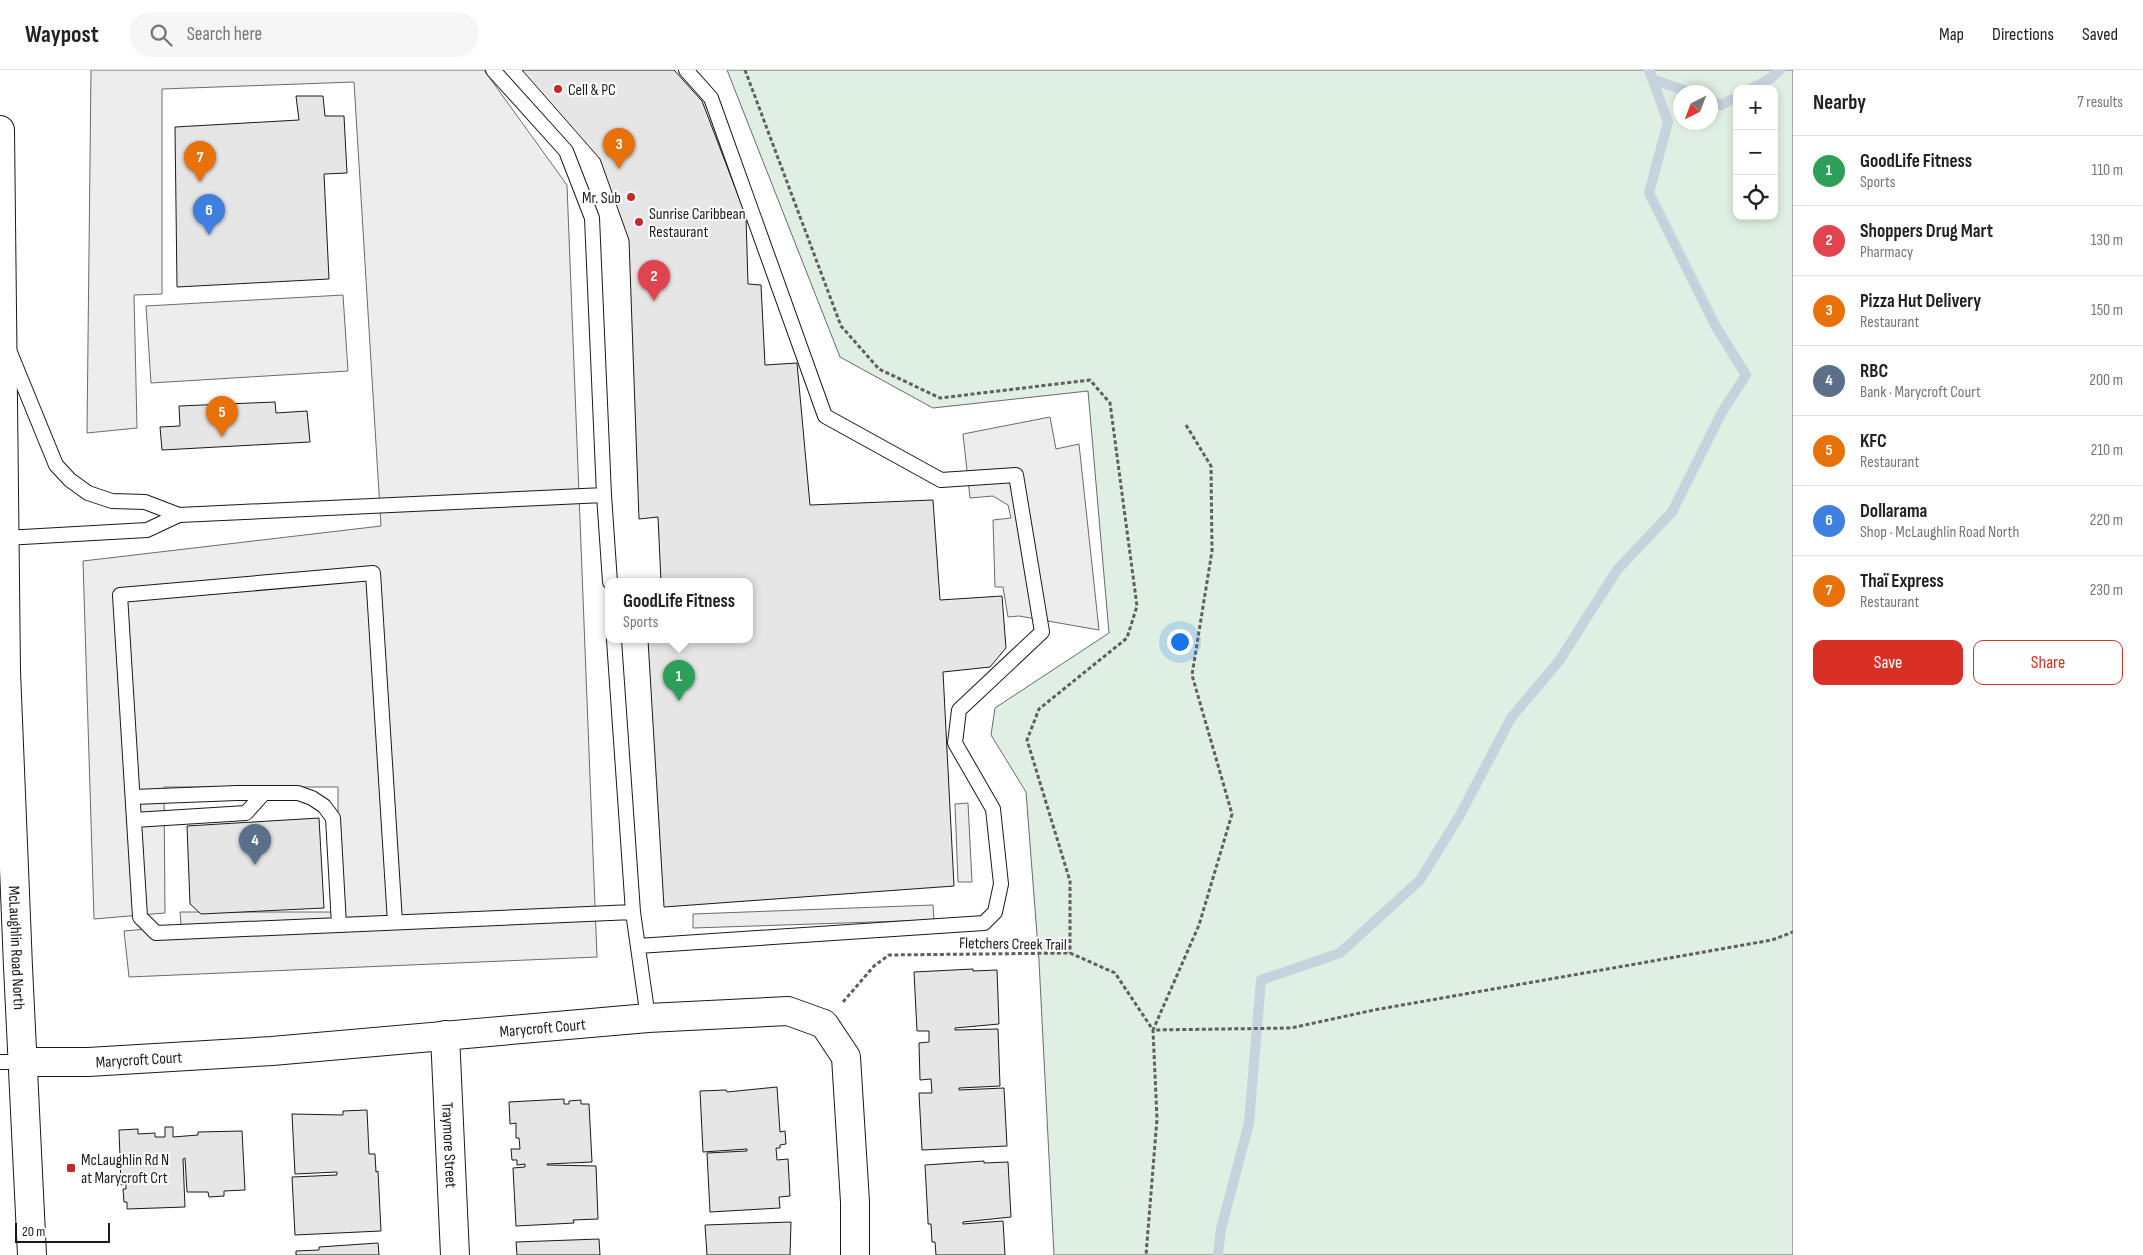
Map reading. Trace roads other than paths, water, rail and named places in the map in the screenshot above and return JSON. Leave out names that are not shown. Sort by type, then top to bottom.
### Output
[{"type":"street","name":"McLaughlin Road North","points":[[0,130],[3,534],[11,1062],[32,1255]]},
{"type":"street","name":"Marycroft Court","points":[[11,1062],[88,1062],[272,1051],[648,1018],[788,1011],[824,1024],[846,1057],[856,1202],[855,1255]]},
{"type":"street","name":"Traymore Street","points":[[445,1035],[455,1255]]},
{"type":"lane","points":[[493,70],[566,151],[592,218],[604,495],[610,578]]},
{"type":"lane","points":[[638,946],[984,923],[996,912],[1001,884],[993,809],[955,743],[959,710],[1042,632],[1016,475],[941,480],[824,416],[711,98],[686,70]]},
{"type":"lane","points":[[2,332],[56,465],[65,475],[88,493],[112,502],[145,502],[179,515]]},
{"type":"lane","points":[[3,534],[147,530],[179,515],[604,495]]},
{"type":"lane","points":[[395,922],[373,573],[120,595],[140,917],[156,934],[633,912]]},
{"type":"lane","points":[[614,643],[633,912],[648,1018]]},
{"type":"lane","points":[[134,820],[246,812],[264,793]]},
{"type":"lane","points":[[133,797],[264,793],[298,794],[312,798],[324,806],[333,818],[339,925]]},
{"type":"waterway","points":[[1218,1255],[1221,1229],[1249,1123],[1261,980],[1340,953],[1420,880],[1460,815],[1511,718],[1559,661],[1617,570],[1672,512],[1722,412],[1746,375],[1715,325],[1649,193],[1668,122],[1649,70]]},
{"type":"waterway","points":[[1758,85],[1780,70]]},
{"type":"waterway","points":[[1652,79],[1673,86]]},
{"type":"waterway","points":[[1718,104],[1721,105],[1733,99]]},
{"type":"place","name":"Cell & PC","points":[[558,89]]},
{"type":"place","name":"Pizza Hut Delivery","points":[[619,169]]},
{"type":"place","name":"Thaï Express","points":[[200,182]]},
{"type":"place","name":"Mr. Sub","points":[[631,197]]},
{"type":"place","name":"Sunrise Caribbean Restaurant","points":[[639,222]]},
{"type":"place","name":"Dollarama","points":[[209,235]]},
{"type":"place","name":"Shoppers Drug Mart","points":[[654,301]]},
{"type":"place","name":"KFC","points":[[222,437]]},
{"type":"place","name":"GoodLife Fitness","points":[[679,701]]},
{"type":"place","name":"RBC","points":[[255,865]]},
{"type":"place","name":"McLaughlin Rd N at Marycroft Crt","points":[[71,1168]]}]
